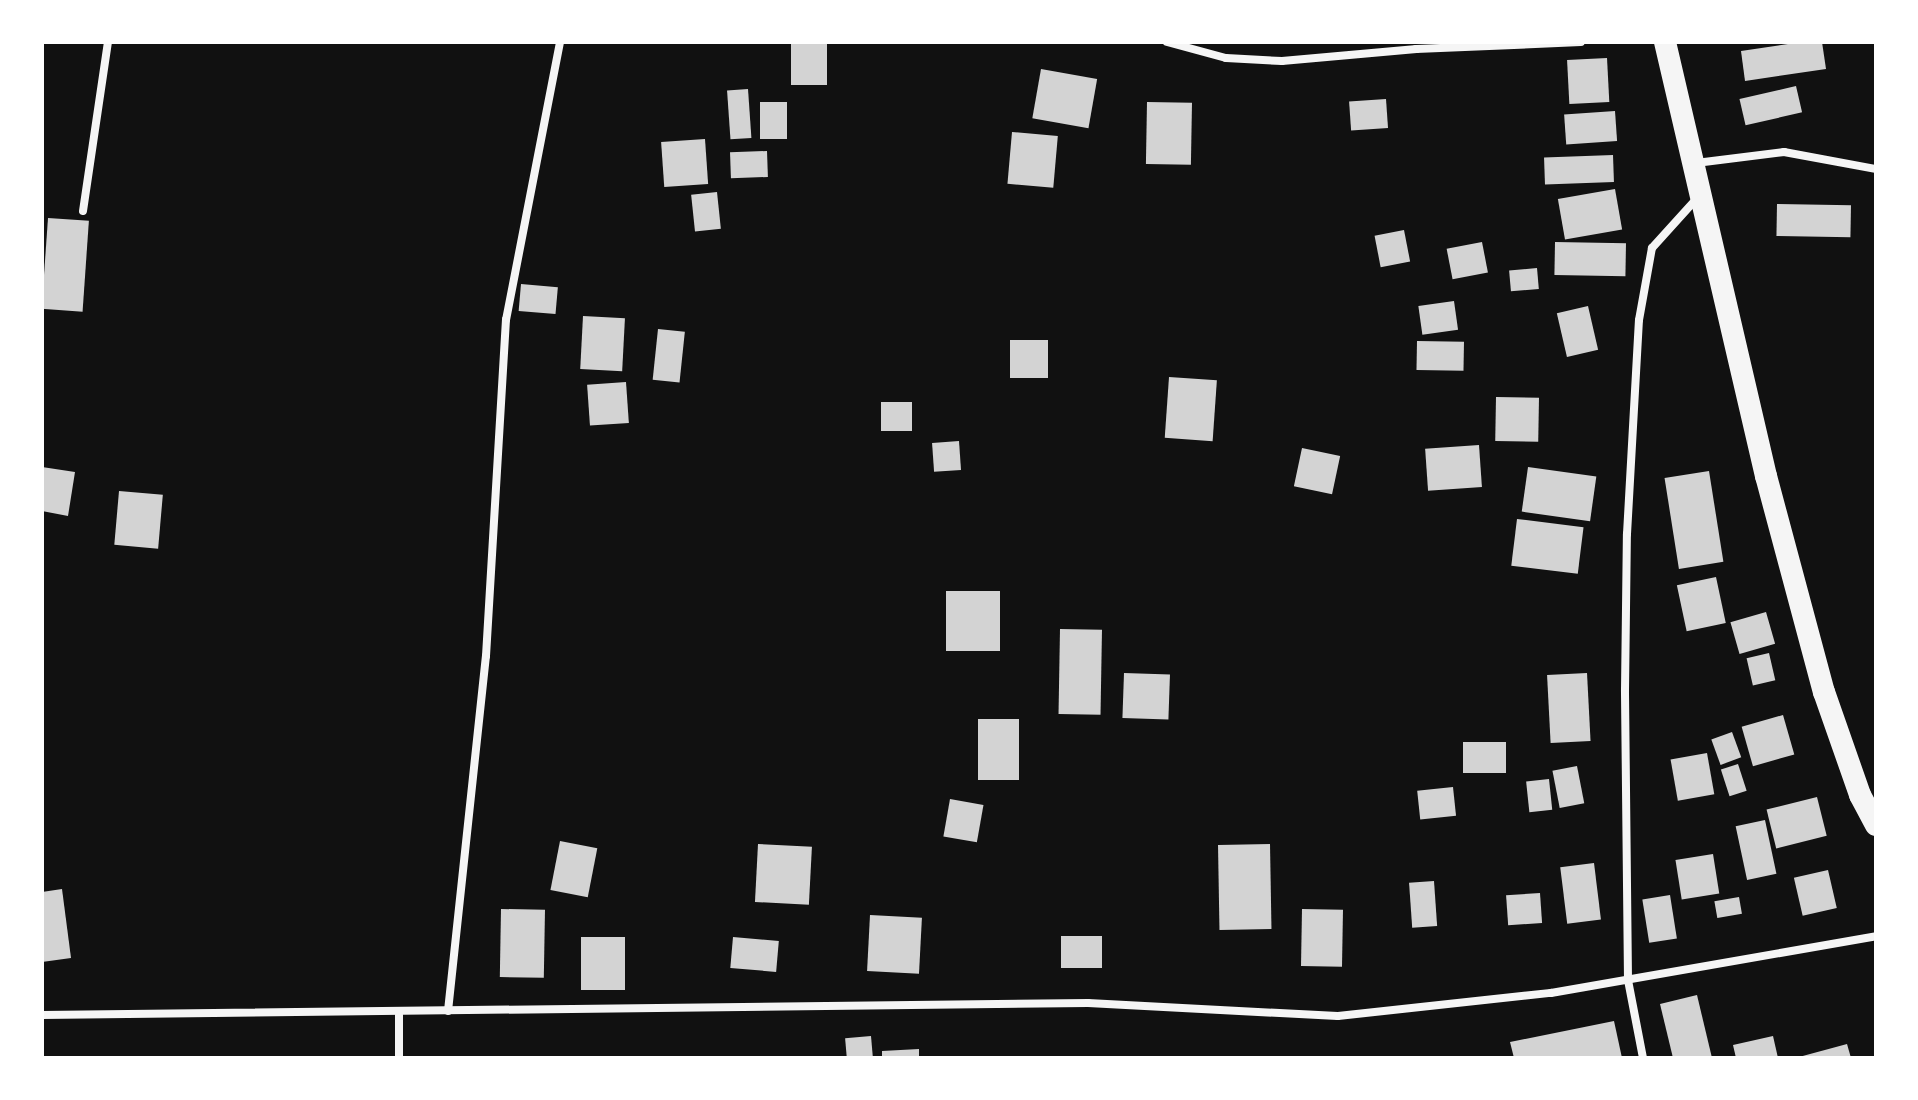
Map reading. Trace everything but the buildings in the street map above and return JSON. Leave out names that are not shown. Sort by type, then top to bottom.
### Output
[{"type":"highway","points":[[1665,42],[1766,476],[1824,692],[1860,795],[1876,825]]},
{"type":"street","points":[[83,211],[108,42]]},
{"type":"street","points":[[448,1011],[486,656],[506,320],[560,42]]},
{"type":"street","points":[[1167,42],[1226,58],[1282,61],[1416,49],[1581,42]]},
{"type":"street","points":[[1695,163],[1784,152],[1876,169]]},
{"type":"street","points":[[1643,1058],[1628,980],[1625,613],[1639,320],[1652,248],[1701,193]]},
{"type":"street","points":[[42,1015],[399,1015],[448,1011],[1088,1003],[1338,1016],[1418,1010],[1628,980],[1876,936]]},
{"type":"street","points":[[399,1015],[399,1058]]}]
